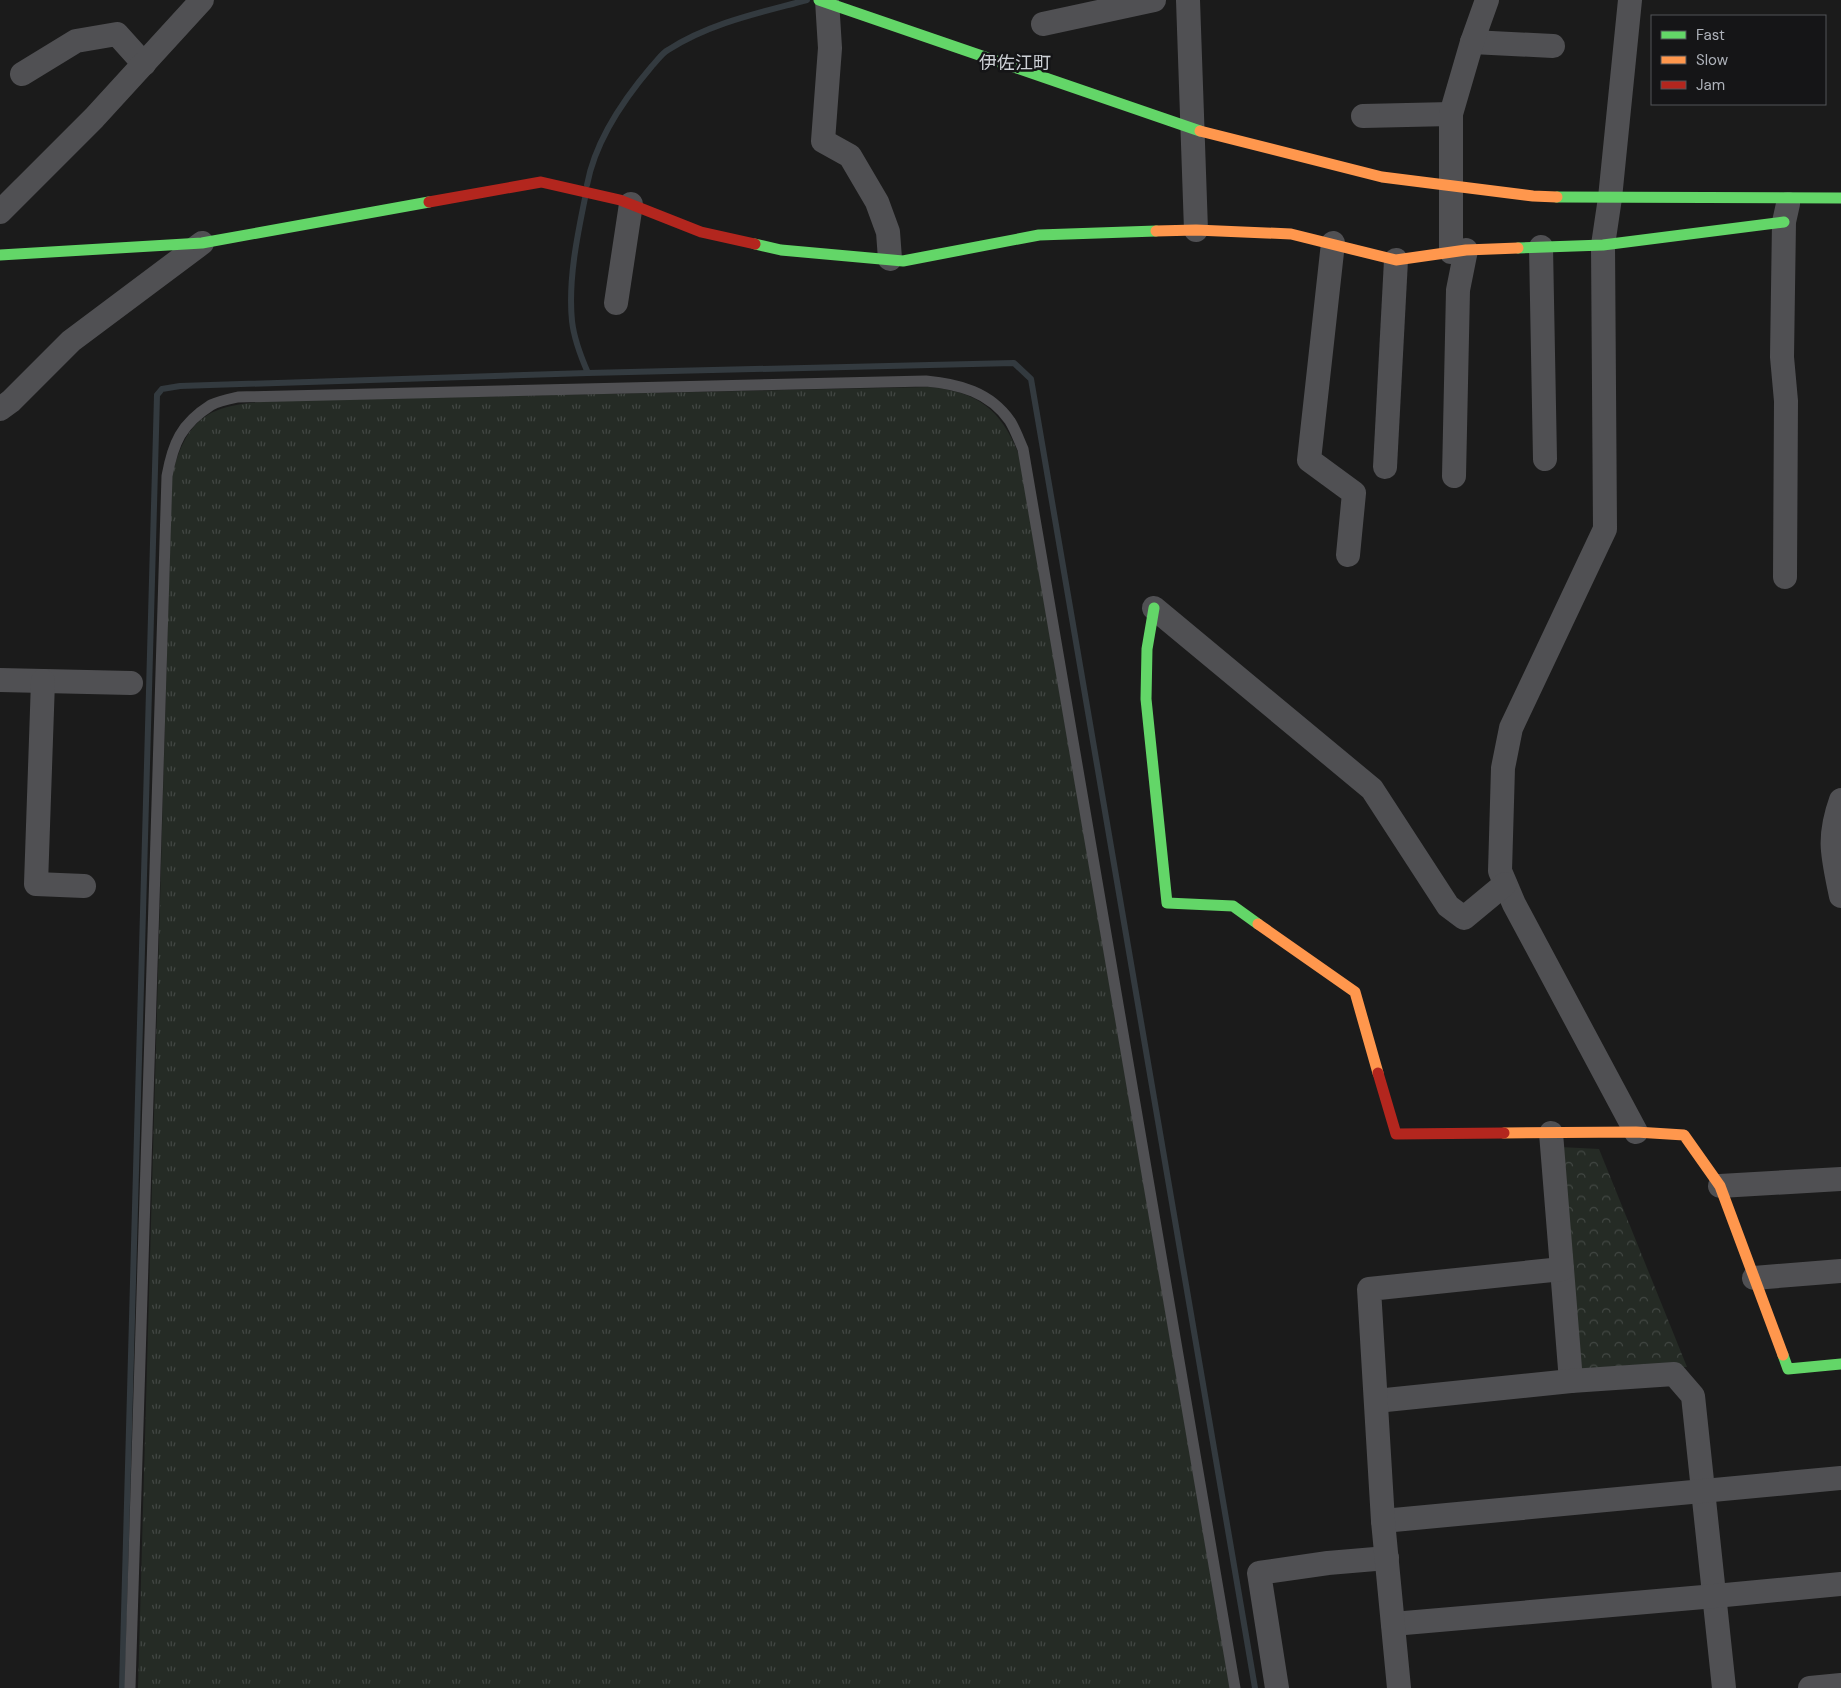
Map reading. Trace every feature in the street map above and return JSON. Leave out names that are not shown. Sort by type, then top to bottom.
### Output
[{"type":"street","points":[[0,212],[94,118],[202,0]]},
{"type":"street","points":[[1043,24],[1154,0]]},
{"type":"street","points":[[1188,0],[1196,230]]},
{"type":"street","points":[[1454,476],[1459,251],[1452,186],[1451,114],[1472,42],[1487,0]]},
{"type":"street","points":[[1630,0],[1610,198],[1603,245],[1605,529],[1511,728],[1503,768],[1500,871],[1514,904],[1636,1132]]},
{"type":"street","points":[[890,259],[888,232],[877,202],[850,156],[823,140],[830,48],[824,1],[1192,129],[1382,176],[1533,196],[1841,198]]},
{"type":"street","points":[[22,74],[76,41],[117,34],[144,64]]},
{"type":"street","points":[[1472,42],[1553,46]]},
{"type":"street","points":[[1363,116],[1451,114]]},
{"type":"street","points":[[0,255],[202,244],[541,182],[620,200],[701,232],[781,250],[903,261],[1039,235],[1196,230],[1291,234],[1396,260],[1459,251],[1603,245],[1784,222]]},
{"type":"street","points":[[1785,577],[1786,401],[1782,357],[1784,222],[1789,198]]},
{"type":"street","points":[[616,303],[631,204]]},
{"type":"street","points":[[1333,243],[1308,460],[1354,493],[1348,555]]},
{"type":"street","points":[[0,409],[11,401],[71,341],[202,244]]},
{"type":"street","points":[[1541,247],[1545,459]]},
{"type":"street","points":[[1385,467],[1396,260]]},
{"type":"street","points":[[1154,608],[1372,789],[1448,906],[1464,918],[1505,884]]},
{"type":"street","points":[[1154,608],[1147,649],[1146,698],[1167,903],[1233,906],[1354,992],[1396,1134],[1636,1132],[1684,1135],[1720,1186],[1788,1369],[1841,1364]]},
{"type":"street","points":[[0,680],[131,682]]},
{"type":"street","points":[[44,681],[36,884],[84,886]]},
{"type":"street","points":[[1841,800],[1834,819],[1832,848],[1841,896]]},
{"type":"street","points":[[1551,1133],[1571,1381]]},
{"type":"street","points":[[1720,1186],[1841,1179]]},
{"type":"street","points":[[1399,1688],[1383,1521],[1369,1289],[1562,1269]]},
{"type":"street","points":[[1754,1278],[1841,1271]]},
{"type":"street","points":[[1376,1402],[1571,1381],[1674,1374],[1693,1396],[1724,1688]]},
{"type":"street","points":[[1383,1521],[1841,1478]]},
{"type":"street","points":[[1277,1688],[1258,1573],[1328,1563],[1387,1558]]},
{"type":"street","points":[[1393,1624],[1841,1584]]},
{"type":"street","points":[[1810,1688],[1841,1685]]},
{"type":"lane","points":[[130,1688],[166,486],[171,452],[178,436],[194,419],[212,405],[238,397],[926,381],[951,383],[974,392],[997,406],[1010,422],[1023,449],[1235,1688]]},
{"type":"green space","points":[[930,387],[962,393],[986,406],[1004,426],[1019,455],[1230,1688],[138,1688],[172,475],[178,454],[186,438],[195,425],[206,416],[219,410],[273,401]]},
{"type":"green space","points":[[1560,1147],[1599,1149],[1687,1367],[1580,1373]]},
{"type":"waterway","points":[[587,185],[596,153],[603,137],[631,93],[664,53],[684,41],[718,26],[753,14],[807,0]]},
{"type":"waterway","points":[[585,198],[574,259],[571,306],[574,334],[588,373]]},
{"type":"waterway","points":[[122,1688],[157,395],[162,389],[180,386],[588,373],[1014,363],[1031,379],[1255,1688]]},
{"type":"traffic: fast","points":[[819,0],[1200,131]]},
{"type":"traffic: fast","points":[[1557,197],[1841,198]]},
{"type":"traffic: fast","points":[[0,255],[202,243],[429,202]]},
{"type":"traffic: fast","points":[[1518,248],[1603,245],[1784,222]]},
{"type":"traffic: fast","points":[[755,244],[781,250],[903,261],[1039,235],[1156,231]]},
{"type":"traffic: fast","points":[[1154,608],[1147,649],[1146,699],[1167,903],[1233,906],[1258,924]]},
{"type":"traffic: fast","points":[[1783,1355],[1788,1369],[1841,1364]]},
{"type":"traffic: slow","points":[[1200,131],[1382,177],[1533,196],[1557,197]]},
{"type":"traffic: slow","points":[[1156,231],[1196,230],[1291,234],[1396,260],[1466,250],[1518,248]]},
{"type":"traffic: slow","points":[[1258,924],[1355,992],[1378,1073]]},
{"type":"traffic: slow","points":[[1504,1133],[1636,1132],[1684,1135],[1720,1186],[1783,1355]]},
{"type":"traffic: jam","points":[[429,202],[541,182],[620,200],[701,232],[755,244]]},
{"type":"traffic: jam","points":[[1378,1073],[1396,1134],[1504,1133]]},
{"type":"district","name":"伊佐江町","points":[[1015,63]]}]
